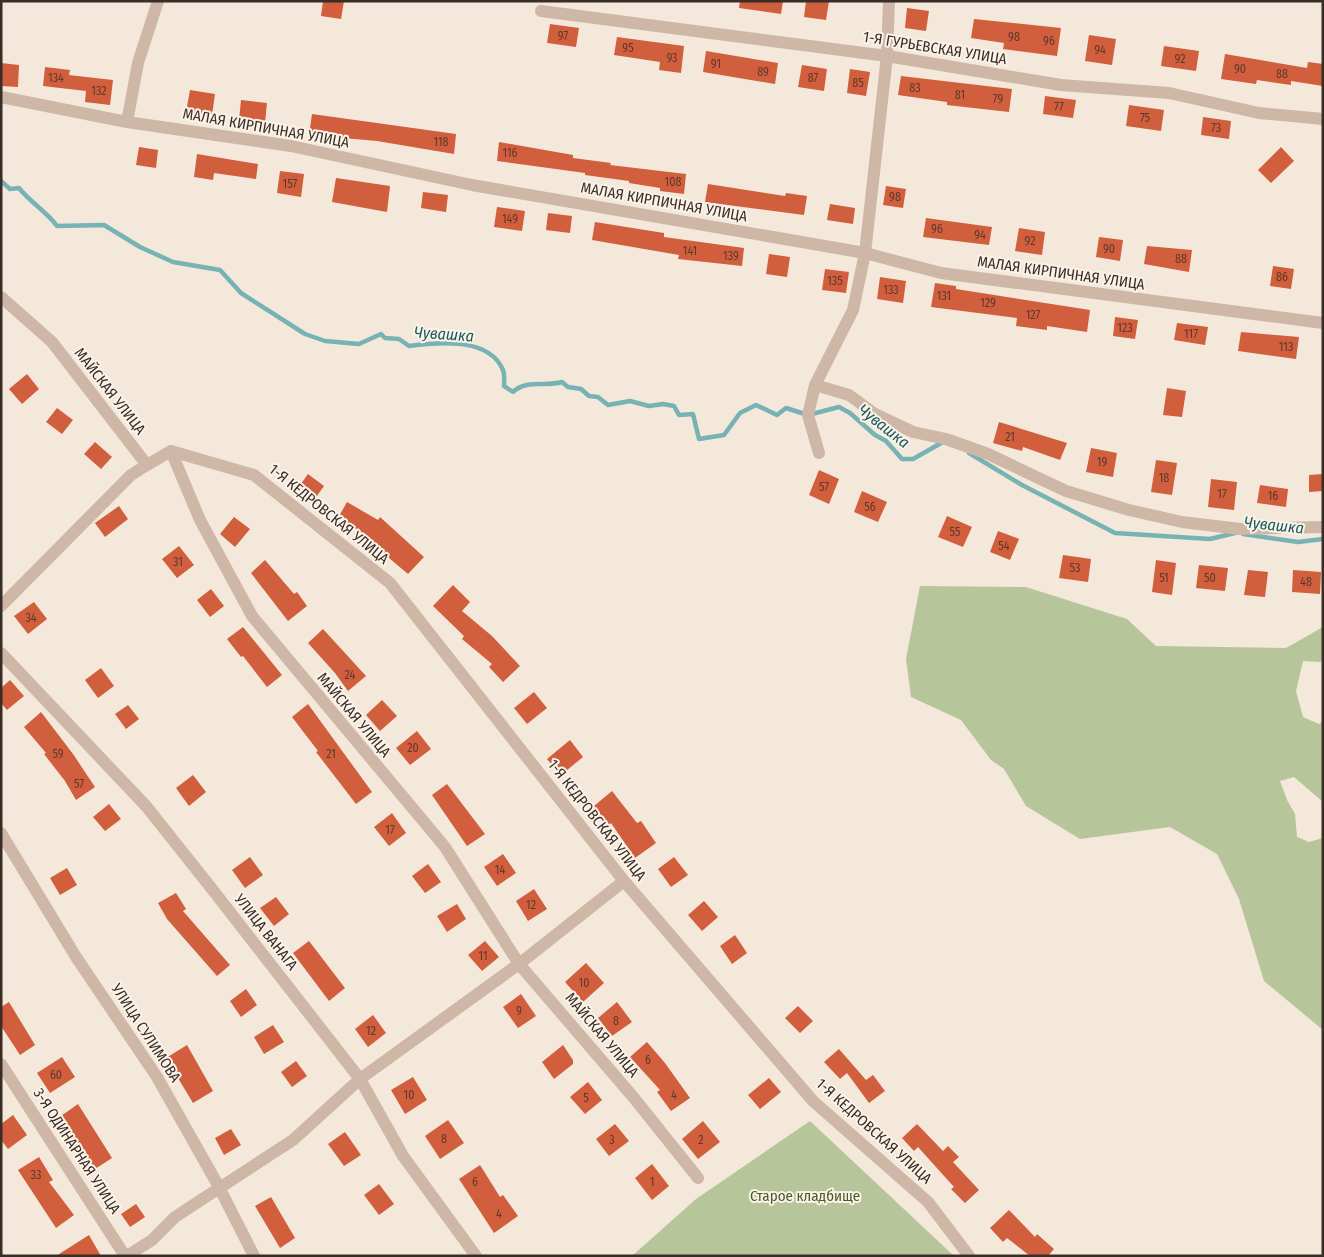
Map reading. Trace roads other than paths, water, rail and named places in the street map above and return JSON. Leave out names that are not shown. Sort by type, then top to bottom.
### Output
[{"type":"street","points":[[127,122],[138,63],[158,1]]},
{"type":"street","points":[[819,453],[808,415],[815,385],[853,310],[865,253],[886,56],[889,1]]},
{"type":"street","name":"1-Я ГУРЬЕВСКАЯ УЛИЦА","points":[[541,11],[886,56],[1061,85],[1169,93],[1259,113],[1323,119]]},
{"type":"street","name":"МАЛАЯ КИРПИЧНАЯ УЛИЦА","points":[[1,97],[127,122],[291,146],[472,185],[865,253],[941,273],[1323,323]]},
{"type":"street","name":"МАЙСКАЯ УЛИЦА","points":[[1,297],[52,342],[147,465]]},
{"type":"street","points":[[815,385],[849,395],[875,414],[913,432],[963,445],[988,454],[1066,491],[1129,510],[1182,522],[1240,529],[1323,527]]},
{"type":"street","points":[[1,606],[131,475],[171,451]]},
{"type":"street","name":"МАЙСКАЯ УЛИЦА","points":[[171,451],[200,520],[252,616],[445,847],[519,964],[634,1098],[698,1178]]},
{"type":"street","name":"1-Я КЕДРОВСКАЯ УЛИЦА","points":[[171,451],[254,475],[390,583],[624,881],[813,1101],[928,1202],[968,1256]]},
{"type":"street","name":"УЛИЦА ВАНАГА","points":[[1,652],[146,806],[360,1080],[403,1156],[476,1256]]},
{"type":"street","name":"УЛИЦА СУЛИМОВА","points":[[1,833],[76,957],[158,1077],[219,1187],[254,1256]]},
{"type":"street","points":[[126,1256],[152,1240],[175,1217],[293,1140],[360,1080],[519,964],[624,881]]},
{"type":"street","name":"3-Я ОДИНАРНАЯ УЛИЦА","points":[[1,1064],[126,1256]]},
{"type":"waterway","name":"Чувашка","points":[[1,181],[10,189],[19,188],[57,226],[104,225],[140,247],[173,262],[220,270],[241,293],[305,334],[325,341],[359,344],[381,334],[385,338],[399,339],[409,346],[448,343],[475,347],[496,359],[504,372],[504,386],[513,392],[530,384],[562,382],[568,387],[581,389],[589,396],[598,397],[608,405],[630,401],[649,406],[663,404],[674,406],[679,415],[693,414],[699,439],[724,435],[740,413],[756,405],[777,415],[786,408],[808,415],[839,407],[850,413],[875,435],[886,441],[902,459],[913,459],[943,442]]},
{"type":"waterway","name":"Чувашка","points":[[969,453],[1022,485],[1115,533],[1210,539],[1235,533]]},
{"type":"waterway","name":"Чувашка","points":[[1243,534],[1298,542],[1323,539]]},
{"type":"park label","name":"Старое кладбище","points":[[805,1196]]}]
